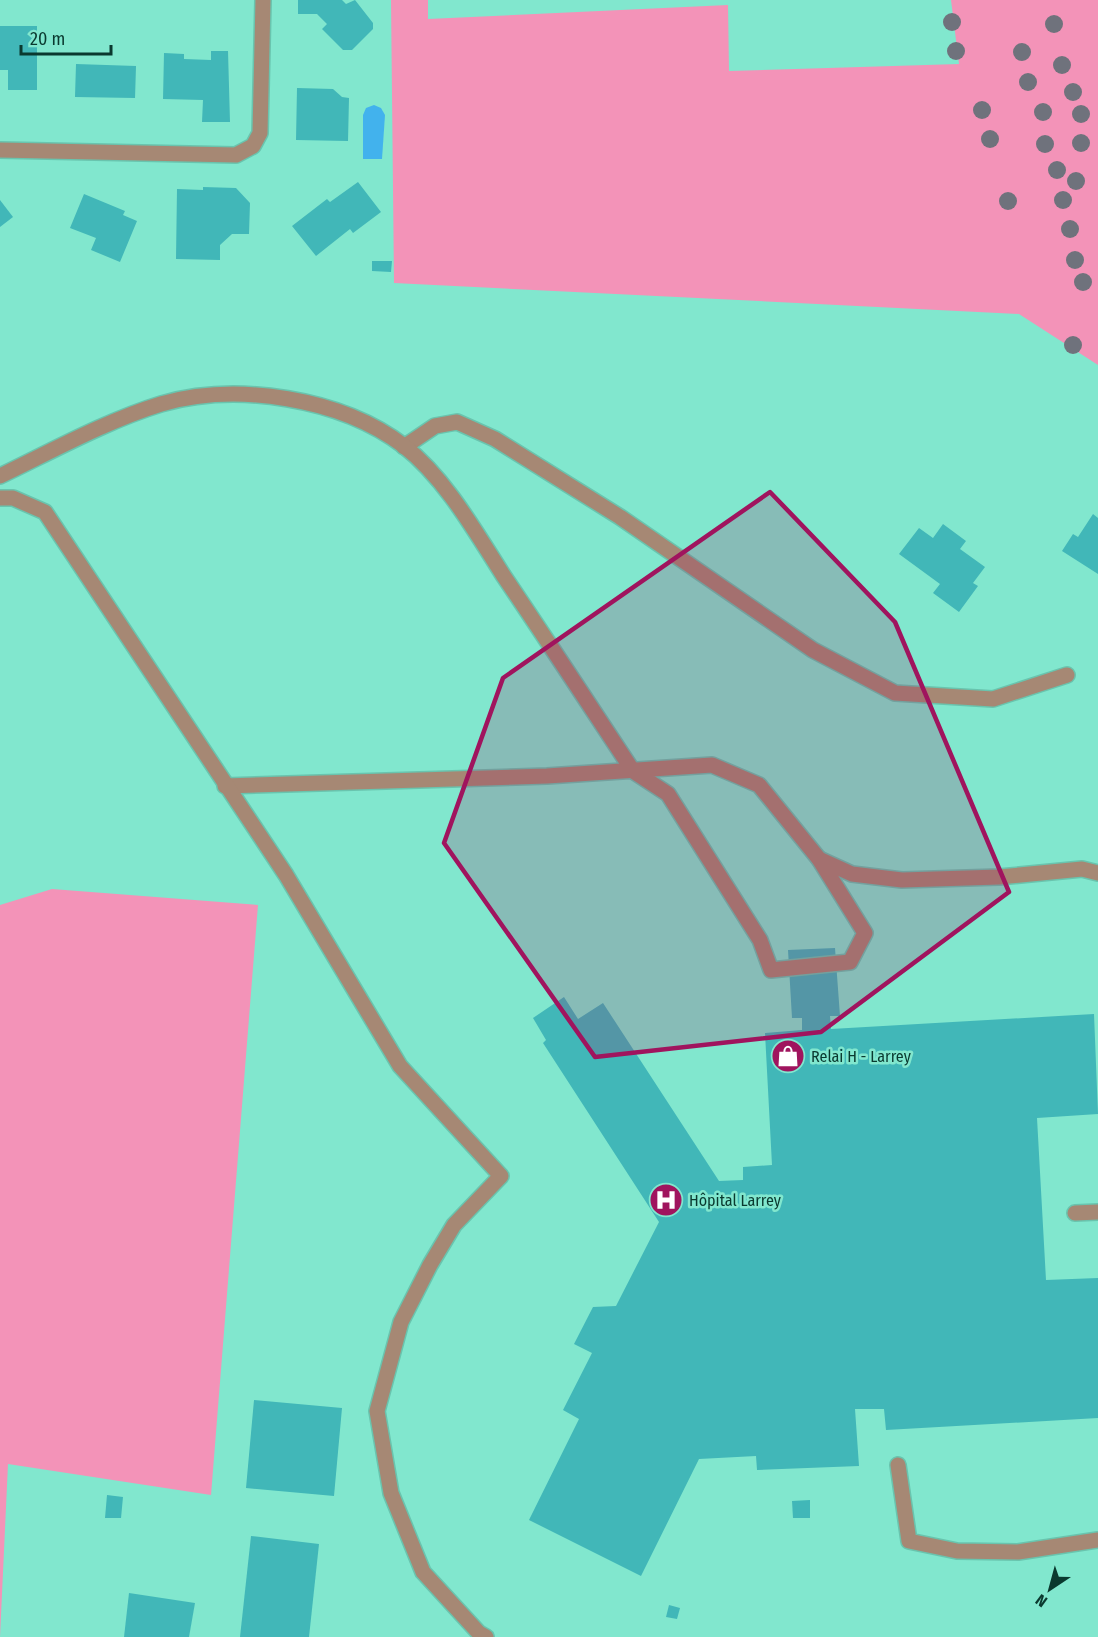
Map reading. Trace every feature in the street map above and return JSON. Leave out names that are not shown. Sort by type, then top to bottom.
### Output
[{"type":"street","points":[[0,150],[236,155],[253,146],[260,133],[263,0]]},
{"type":"street","points":[[0,476],[89,434],[162,404],[211,397],[266,396],[315,404],[368,425],[404,447],[450,495],[633,771],[668,794],[760,940],[771,970],[849,962],[865,933],[819,859],[759,785],[712,765],[633,771],[225,786]]},
{"type":"street","points":[[404,447],[435,426],[457,422],[495,438],[620,517],[813,650],[895,693],[993,699],[1067,675]]},
{"type":"street","points":[[0,498],[12,498],[45,512],[286,875],[400,1066],[501,1176],[454,1225],[430,1265],[401,1322],[377,1411],[390,1493],[423,1572],[479,1633],[486,1637]]},
{"type":"street","points":[[819,859],[852,874],[902,880],[999,877],[1082,869],[1098,873]]},
{"type":"street","points":[[1075,1213],[1098,1212]]},
{"type":"street","points":[[898,1465],[909,1541],[957,1551],[1018,1552],[1098,1540]]},
{"type":"highlighted area","points":[[770,492],[895,622],[1009,892],[821,1032],[595,1057],[444,843],[503,678]]},
{"type":"shaded area","points":[[391,0],[428,0],[428,19],[728,5],[729,71],[959,64],[951,0],[1098,0],[1098,365],[1019,314],[394,283]]},
{"type":"shaded area","points":[[52,889],[258,905],[211,1495],[8,1464],[0,1637],[0,905]]},
{"type":"water","points":[[374,105],[381,108],[385,115],[382,159],[363,159],[363,115],[366,108]]},
{"type":"building","points":[[298,0],[342,0],[346,4],[355,0],[373,23],[373,29],[352,50],[343,50],[322,29],[327,24],[317,14],[298,14]]},
{"type":"building","points":[[0,26],[37,26],[37,90],[8,90],[8,70],[0,70]]},
{"type":"building","points":[[211,51],[228,51],[230,122],[202,122],[203,100],[163,99],[164,53],[184,54],[184,59],[211,60]]},
{"type":"building","points":[[76,64],[136,66],[135,98],[75,97]]},
{"type":"building","points":[[297,88],[333,89],[342,97],[349,98],[348,141],[296,140]]},
{"type":"building","points":[[358,182],[381,212],[353,233],[350,229],[316,256],[292,226],[327,199],[330,202]]},
{"type":"building","points":[[203,187],[236,188],[250,203],[249,234],[232,234],[220,245],[220,260],[176,259],[177,189],[203,190]]},
{"type":"building","points":[[84,194],[125,211],[123,215],[137,221],[120,262],[91,250],[96,238],[70,228]]},
{"type":"building","points":[[0,200],[13,217],[0,227]]},
{"type":"building","points":[[372,261],[392,261],[391,272],[372,271]]},
{"type":"building","points":[[1093,514],[1098,518],[1098,574],[1062,551],[1073,534],[1078,537]]},
{"type":"building","points":[[943,524],[966,541],[960,549],[985,567],[973,583],[978,586],[959,612],[933,593],[940,584],[899,554],[919,528],[933,538]]},
{"type":"building","points":[[835,948],[840,1016],[830,1016],[831,1029],[1094,1014],[1098,1114],[1037,1118],[1046,1280],[1098,1278],[1098,1418],[886,1430],[884,1409],[855,1409],[859,1466],[757,1470],[756,1456],[699,1459],[641,1576],[529,1520],[579,1419],[563,1410],[592,1353],[574,1344],[593,1307],[616,1306],[659,1222],[543,1043],[546,1040],[533,1018],[564,997],[578,1019],[603,1003],[719,1181],[743,1180],[743,1167],[772,1165],[765,1033],[802,1030],[802,1018],[792,1018],[788,950]]},
{"type":"building","points":[[254,1400],[342,1408],[334,1496],[246,1488]]},
{"type":"building","points":[[107,1495],[123,1497],[121,1518],[105,1518]]},
{"type":"building","points":[[810,1500],[810,1518],[793,1518],[792,1501]]},
{"type":"building","points":[[251,1536],[319,1544],[309,1637],[240,1637]]},
{"type":"building","points":[[129,1593],[195,1603],[189,1637],[124,1637]]},
{"type":"building","points":[[669,1605],[680,1608],[677,1619],[666,1617]]},
{"type":"place","name":"Relai H - Larrey","points":[[788,1056]]},
{"type":"place","name":"Hôpital Larrey","points":[[666,1200]]}]
